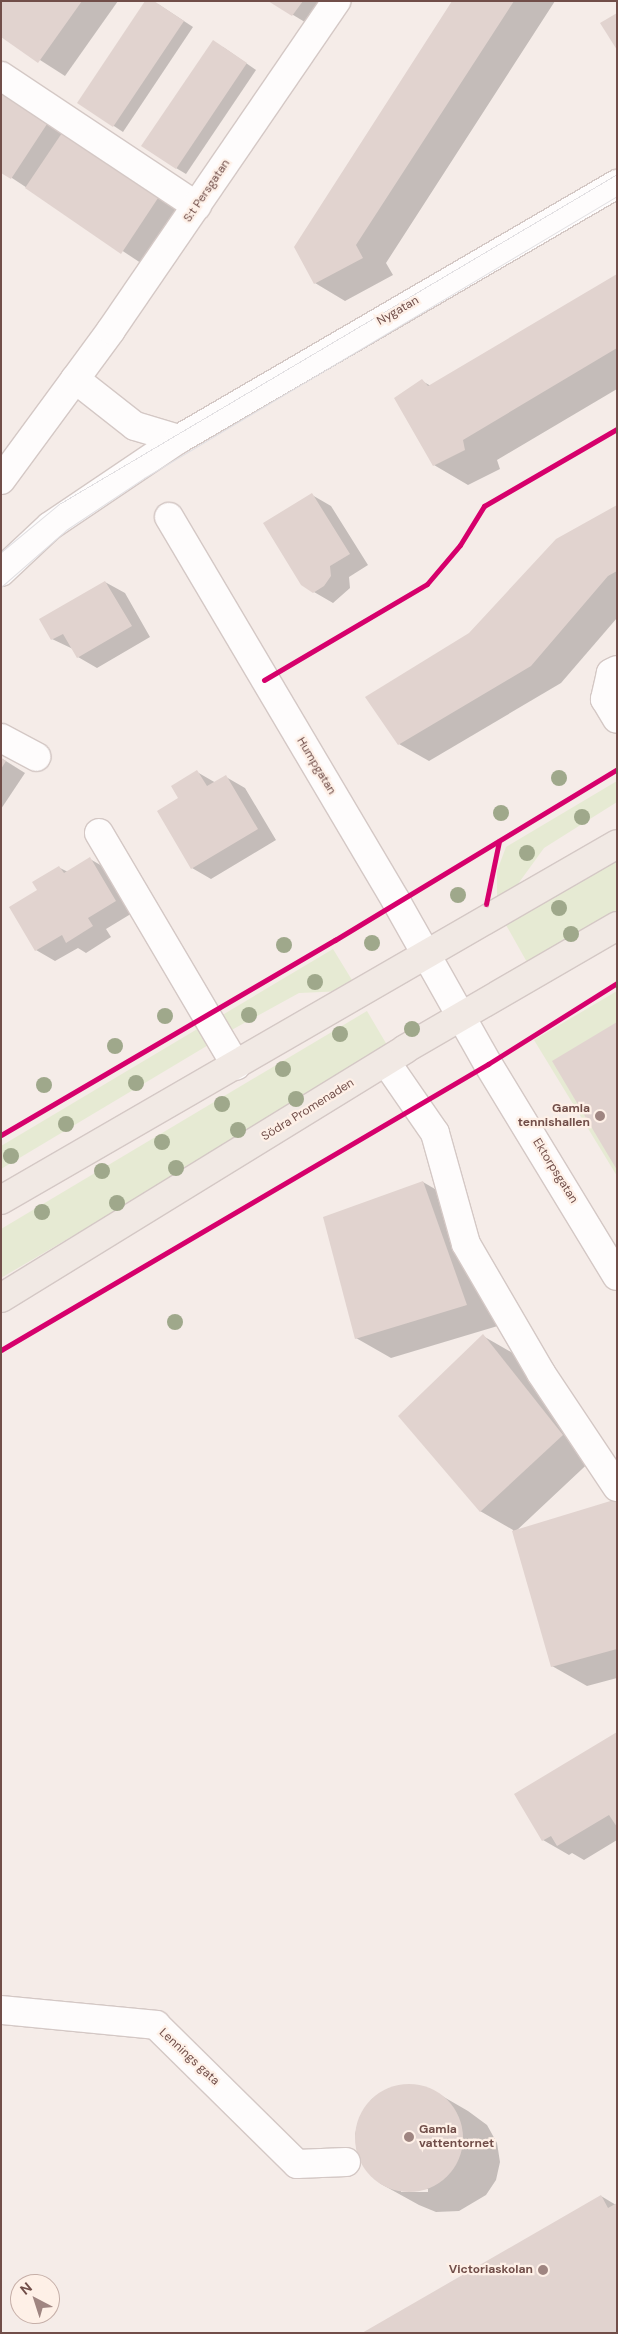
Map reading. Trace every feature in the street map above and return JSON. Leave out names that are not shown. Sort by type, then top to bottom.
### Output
[{"type":"main road","points":[[1,1200],[427,957],[617,844]]},
{"type":"main road","name":"Södra Promenaden","points":[[1,1298],[461,1016],[617,926]]},
{"type":"street","name":"S:t Persgatan","points":[[1,480],[197,206],[336,1]]},
{"type":"street","points":[[1,76],[197,206]]},
{"type":"street","name":"Nygatan","points":[[179,440],[617,184]]},
{"type":"street","points":[[75,379],[135,426],[179,440]]},
{"type":"street","points":[[1,572],[50,526],[179,440]]},
{"type":"street","name":"Humpgatan","points":[[169,517],[461,1016]]},
{"type":"street","points":[[617,670],[611,673],[605,698],[617,719]]},
{"type":"street","points":[[1,738],[36,757]]},
{"type":"street","points":[[99,833],[236,1066]]},
{"type":"street","name":"Ektorpsgatan","points":[[461,1016],[617,1276]]},
{"type":"street","points":[[386,1062],[435,1133],[466,1244],[541,1373],[617,1487]]},
{"type":"street","name":"Lennings gata","points":[[1,2010],[156,2025],[297,2164],[346,2162]]},
{"type":"green space","points":[[617,781],[617,802],[544,848],[510,895],[497,905],[497,871],[506,847]]},
{"type":"green space","points":[[617,859],[617,911],[528,964],[506,925]]},
{"type":"green space","points":[[333,949],[355,985],[344,991],[299,993],[228,1032],[219,1017]]},
{"type":"green space","name":"Gamla tennishallen","points":[[617,991],[617,1176],[534,1040]]},
{"type":"green space","points":[[367,1011],[390,1050],[1,1278],[1,1229]]},
{"type":"green space","points":[[199,1028],[210,1044],[1,1169],[1,1146]]},
{"type":"building","points":[[1,1],[82,1],[38,63],[1,37]]},
{"type":"building","points":[[145,1],[154,1],[184,21],[113,127],[77,103]]},
{"type":"building","points":[[268,1],[303,1],[292,16]]},
{"type":"building","points":[[452,1],[514,1],[356,245],[363,258],[314,284],[294,247]]},
{"type":"building","points":[[617,13],[617,50],[600,23]]},
{"type":"building","points":[[213,40],[247,63],[176,169],[141,146]]},
{"type":"building","points":[[1,90],[49,121],[11,179],[1,173]]},
{"type":"building","points":[[66,127],[162,192],[121,254],[25,188]]},
{"type":"building","points":[[617,274],[617,348],[463,440],[465,450],[433,466],[394,398],[422,379],[428,386]]},
{"type":"building","points":[[312,493],[350,554],[330,566],[331,576],[324,586],[313,593],[301,585],[263,523]]},
{"type":"building","points":[[617,505],[617,571],[608,576],[531,666],[398,745],[365,697],[469,633],[556,539]]},
{"type":"building","points":[[105,581],[132,626],[77,658],[63,634],[51,640],[39,619]]},
{"type":"building","points":[[1,758],[6,761],[1,769]]},
{"type":"building","points":[[197,770],[207,786],[226,775],[258,829],[191,869],[157,811],[178,798],[171,786]]},
{"type":"building","points":[[90,857],[116,901],[88,918],[93,926],[66,943],[62,935],[35,951],[9,907],[37,890],[32,882],[59,866],[64,873]]},
{"type":"building","name":"Gamla tennishallen","points":[[617,1022],[617,1170],[552,1061]]},
{"type":"building","points":[[423,1181],[467,1305],[355,1339],[323,1217]]},
{"type":"building","points":[[483,1334],[563,1435],[480,1512],[398,1416]]},
{"type":"building","points":[[617,1499],[617,1649],[551,1667],[512,1531]]},
{"type":"building","points":[[617,1732],[617,1827],[609,1815],[557,1846],[551,1836],[542,1841],[514,1794]]},
{"type":"building","name":"Gamla vattentornet","points":[[409,2084],[430,2088],[447,2100],[459,2117],[463,2138],[459,2159],[447,2176],[430,2188],[409,2192],[388,2188],[371,2176],[359,2159],[355,2138],[359,2117],[371,2100],[388,2088]]},
{"type":"building","name":"Victoriaskolan","points":[[601,2195],[608,2208],[617,2203],[617,2333],[362,2333]]},
{"type":"tram line","points":[[1,552],[59,504],[617,174]]},
{"type":"tram line","points":[[1,587],[66,530],[144,478],[617,196]]},
{"type":"cycle path","points":[[264,680],[427,584],[460,545],[484,506],[617,429]]},
{"type":"cycle path","points":[[1,1135],[335,940],[617,769]]},
{"type":"cycle path","points":[[486,904],[499,841]]},
{"type":"cycle path","points":[[1,1350],[488,1064],[617,983]]},
{"type":"place","name":"Gamla tennishallen","points":[[600,1116]]},
{"type":"place","name":"Gamla vattentornet","points":[[409,2137]]},
{"type":"place","name":"Victoriaskolan","points":[[543,2270]]}]
